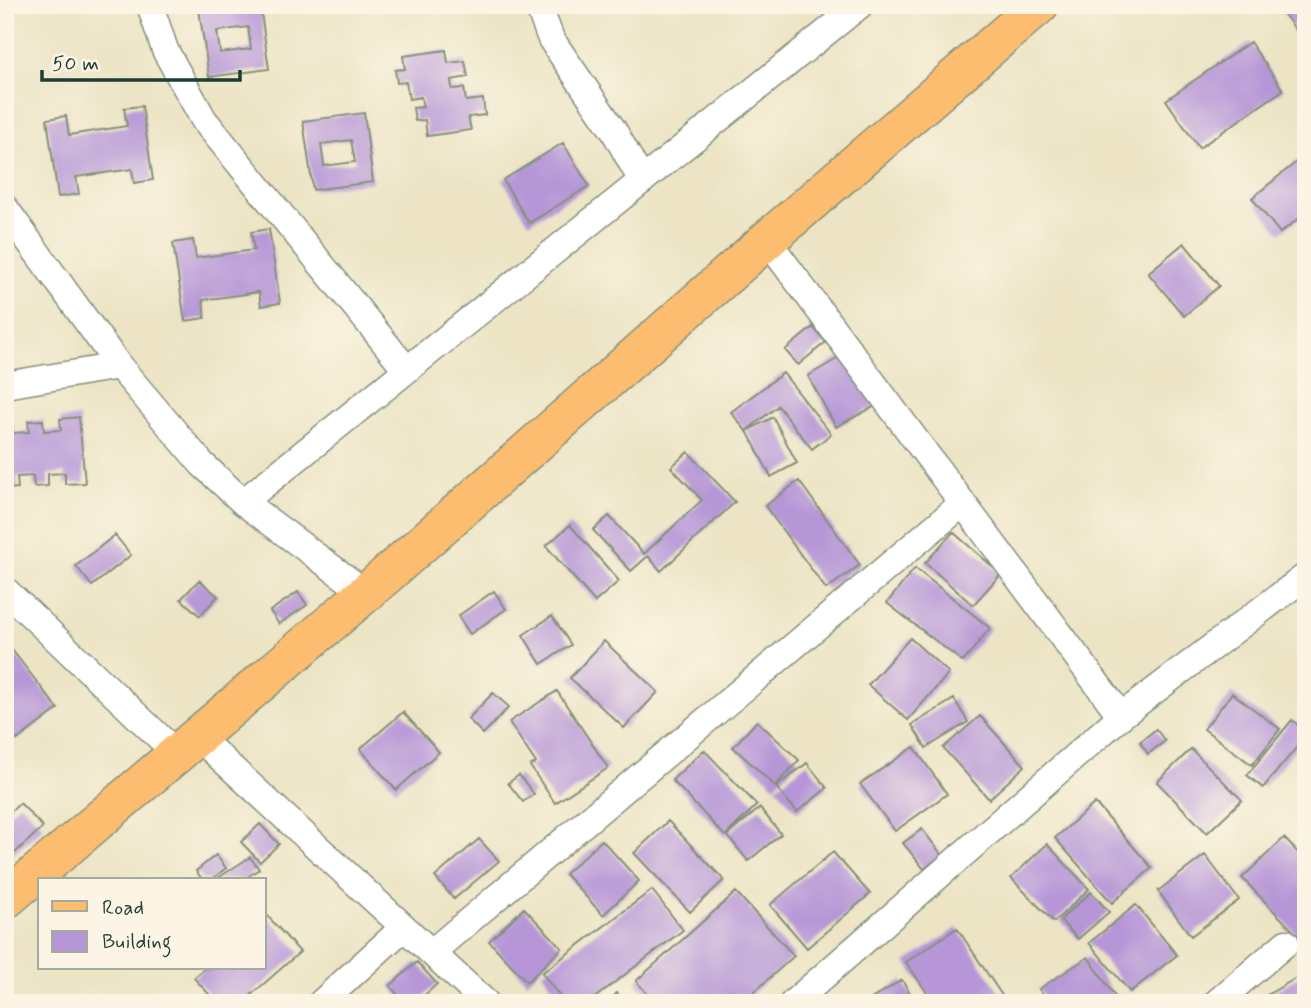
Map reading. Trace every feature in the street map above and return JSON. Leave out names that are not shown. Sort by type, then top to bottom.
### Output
[{"type":"main road","points":[[5,900],[366,593],[1039,5]]},
{"type":"street","points":[[150,5],[165,50],[204,120],[407,370]]},
{"type":"street","points":[[538,5],[551,39],[614,131],[642,181]]},
{"type":"street","points":[[243,502],[860,5]]},
{"type":"street","points":[[5,208],[119,366],[202,464],[243,502],[366,593]]},
{"type":"street","points":[[767,240],[1121,716]]},
{"type":"street","points":[[5,385],[119,366]]},
{"type":"street","points":[[432,952],[962,504]]},
{"type":"street","points":[[793,1003],[1121,716],[1306,576]]},
{"type":"street","points":[[5,590],[404,927],[486,1003]]},
{"type":"street","points":[[321,1003],[404,927]]},
{"type":"street","points":[[1216,1003],[1286,943]]},
{"type":"building","points":[[224,5],[260,5],[269,69],[209,77],[199,9]],"holes":[[[248,27],[251,49],[220,53],[217,31]]]},
{"type":"building","points":[[1288,5],[1302,5],[1306,10],[1306,44],[1281,10]]},
{"type":"building","points":[[1250,42],[1283,90],[1199,148],[1166,100]]},
{"type":"building","points":[[446,50],[448,63],[465,61],[468,77],[451,80],[452,89],[464,88],[466,101],[483,99],[485,115],[468,117],[471,130],[427,136],[425,120],[415,121],[413,108],[423,107],[421,97],[409,99],[406,82],[397,83],[395,70],[405,69],[403,56]]},
{"type":"building","points":[[142,106],[153,180],[134,183],[132,169],[76,177],[79,194],[58,197],[47,119],[66,116],[69,135],[127,126],[124,108]]},
{"type":"building","points":[[364,113],[373,182],[313,190],[303,121]],"holes":[[[351,140],[355,162],[324,166],[321,144]]]},
{"type":"building","points":[[563,143],[589,186],[529,223],[503,180]]},
{"type":"building","points":[[1306,154],[1306,213],[1280,233],[1252,198]]},
{"type":"building","points":[[269,229],[280,303],[261,306],[259,292],[203,300],[205,318],[185,321],[173,243],[193,240],[196,258],[254,250],[251,232]]},
{"type":"building","points":[[1184,243],[1219,286],[1184,316],[1148,273]]},
{"type":"building","points":[[813,327],[826,342],[798,365],[785,350]]},
{"type":"building","points":[[847,353],[877,405],[836,427],[808,376]]},
{"type":"building","points":[[783,373],[831,434],[812,449],[778,406],[746,431],[731,412]]},
{"type":"building","points":[[79,417],[85,483],[65,484],[65,473],[48,474],[48,486],[34,487],[33,476],[17,477],[18,488],[5,489],[5,423],[12,423],[13,433],[29,432],[28,421],[43,420],[44,431],[61,430],[60,419]]},
{"type":"building","points":[[773,417],[797,463],[771,477],[747,431]]},
{"type":"building","points":[[688,452],[735,502],[661,571],[648,556],[631,571],[593,530],[609,516],[644,554],[702,500],[671,467]]},
{"type":"building","points":[[799,481],[860,565],[826,589],[765,506]]},
{"type":"building","points":[[570,525],[619,581],[595,602],[546,546]]},
{"type":"building","points":[[953,532],[1001,574],[973,605],[925,563]]},
{"type":"building","points":[[115,535],[131,555],[92,586],[76,566]]},
{"type":"building","points":[[915,568],[990,628],[963,662],[887,603]]},
{"type":"building","points":[[199,580],[218,596],[200,616],[181,599]]},
{"type":"building","points":[[494,591],[506,609],[470,634],[458,616]]},
{"type":"building","points":[[298,592],[307,605],[279,624],[270,611]]},
{"type":"building","points":[[552,616],[571,645],[541,664],[523,635]]},
{"type":"building","points":[[910,638],[949,673],[908,720],[868,685]]},
{"type":"building","points":[[604,641],[658,692],[624,728],[570,678]]},
{"type":"building","points":[[12,650],[58,709],[17,740],[5,725],[5,655]]},
{"type":"building","points":[[557,691],[608,768],[555,803],[530,766],[536,763],[509,722]]},
{"type":"building","points":[[493,693],[509,707],[483,734],[468,719]]},
{"type":"building","points":[[1232,693],[1280,729],[1252,765],[1204,729]]},
{"type":"building","points":[[954,699],[968,722],[926,748],[912,725]]},
{"type":"building","points":[[403,712],[439,752],[396,790],[360,749]]},
{"type":"building","points":[[980,716],[1025,766],[989,799],[943,748]]},
{"type":"building","points":[[1292,720],[1306,732],[1306,736],[1263,788],[1247,775]]},
{"type":"building","points":[[757,721],[799,760],[775,786],[733,747]]},
{"type":"building","points":[[1156,729],[1165,741],[1148,754],[1140,742]]},
{"type":"building","points":[[914,747],[947,794],[895,831],[860,784]]},
{"type":"building","points":[[1191,749],[1242,800],[1207,833],[1157,782]]},
{"type":"building","points":[[704,750],[757,805],[725,836],[672,780]]},
{"type":"building","points":[[807,763],[827,788],[797,812],[776,787]]},
{"type":"building","points":[[519,775],[534,794],[523,802],[508,783]]},
{"type":"building","points":[[20,803],[43,827],[5,862],[5,817]]},
{"type":"building","points":[[1095,803],[1152,868],[1112,903],[1055,838]]},
{"type":"building","points":[[760,808],[781,834],[748,861],[727,835]]},
{"type":"building","points":[[1306,814],[1306,830],[1298,821]]},
{"type":"building","points":[[668,821],[724,880],[690,912],[634,853]]},
{"type":"building","points":[[260,824],[279,844],[260,862],[241,842]]},
{"type":"building","points":[[922,829],[942,855],[924,869],[903,843]]},
{"type":"building","points":[[1284,838],[1306,861],[1306,944],[1242,878]]},
{"type":"building","points":[[479,839],[499,861],[454,899],[435,877]]},
{"type":"building","points":[[602,840],[639,881],[603,915],[565,874]]},
{"type":"building","points":[[1047,844],[1089,889],[1054,922],[1011,878]]},
{"type":"building","points":[[833,852],[870,894],[807,948],[770,905]]},
{"type":"building","points":[[216,855],[226,868],[214,878],[201,878],[196,871]]},
{"type":"building","points":[[1205,855],[1239,900],[1191,936],[1158,891]]},
{"type":"building","points":[[250,857],[259,869],[246,878],[218,878]]},
{"type":"building","points":[[652,890],[683,930],[588,1003],[565,1003],[542,973]]},
{"type":"building","points":[[736,892],[794,956],[742,1003],[655,1003],[636,981]]},
{"type":"building","points":[[1091,892],[1109,912],[1078,939],[1060,920]]},
{"type":"building","points":[[1136,905],[1177,955],[1130,992],[1089,943]]},
{"type":"building","points":[[524,908],[562,948],[527,982],[489,941]]},
{"type":"building","points":[[266,914],[300,952],[242,1003],[217,1003],[194,978],[203,970],[266,970]]},
{"type":"building","points":[[957,928],[1003,997],[995,1003],[934,1003],[906,962]]},
{"type":"building","points":[[1088,957],[1116,998],[1109,1003],[1048,1003],[1039,989]]},
{"type":"building","points":[[417,962],[437,984],[416,1003],[405,1003],[390,986]]},
{"type":"building","points":[[1305,973],[1306,1003],[1272,1003],[1267,995]]},
{"type":"building","points":[[902,980],[916,1003],[865,1003]]},
{"type":"building","points":[[617,993],[626,1003],[606,1003]]}]
